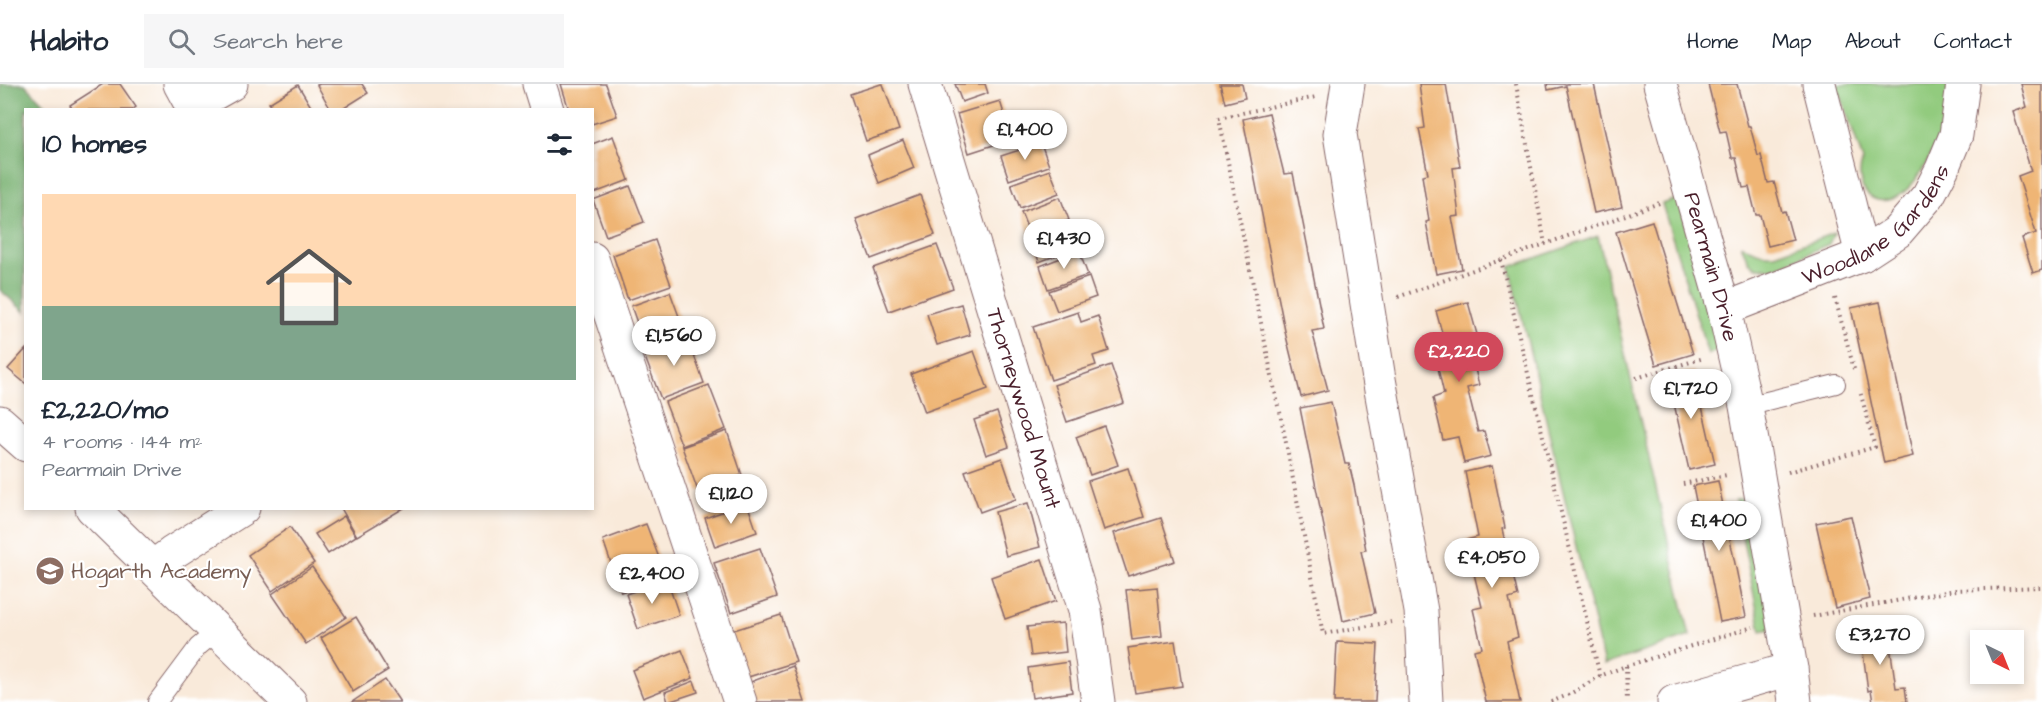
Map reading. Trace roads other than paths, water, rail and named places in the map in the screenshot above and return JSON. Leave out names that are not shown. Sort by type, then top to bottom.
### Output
[{"type":"street","points":[[186,95],[231,84]]},
{"type":"street","points":[[540,84],[546,108]]},
{"type":"street","name":"Thorneywood Mount","points":[[925,84],[1085,610],[1098,702]]},
{"type":"street","name":"Pearmain Drive","points":[[1660,84],[1724,309],[1746,406],[1743,477],[1791,669],[1795,702]]},
{"type":"street","points":[[1819,84],[1862,255]]},
{"type":"street","name":"Woodlane Gardens","points":[[1724,309],[1862,255],[1897,232],[1928,196],[1942,170],[1956,135],[1963,84]]},
{"type":"street","points":[[1334,90],[1379,379],[1421,611],[1426,702]]},
{"type":"street","points":[[594,271],[598,296],[740,702]]},
{"type":"street","points":[[0,422],[24,443]]},
{"type":"street","points":[[94,510],[290,702]]},
{"type":"street","points":[[153,567],[240,510]]},
{"type":"street","points":[[1674,702],[1791,669]]},
{"type":"lane","points":[[1746,406],[1836,384]]},
{"type":"lane","points":[[157,702],[198,647],[217,631]]},
{"type":"place","name":"Hogarth Academy","points":[[50,571]]}]
